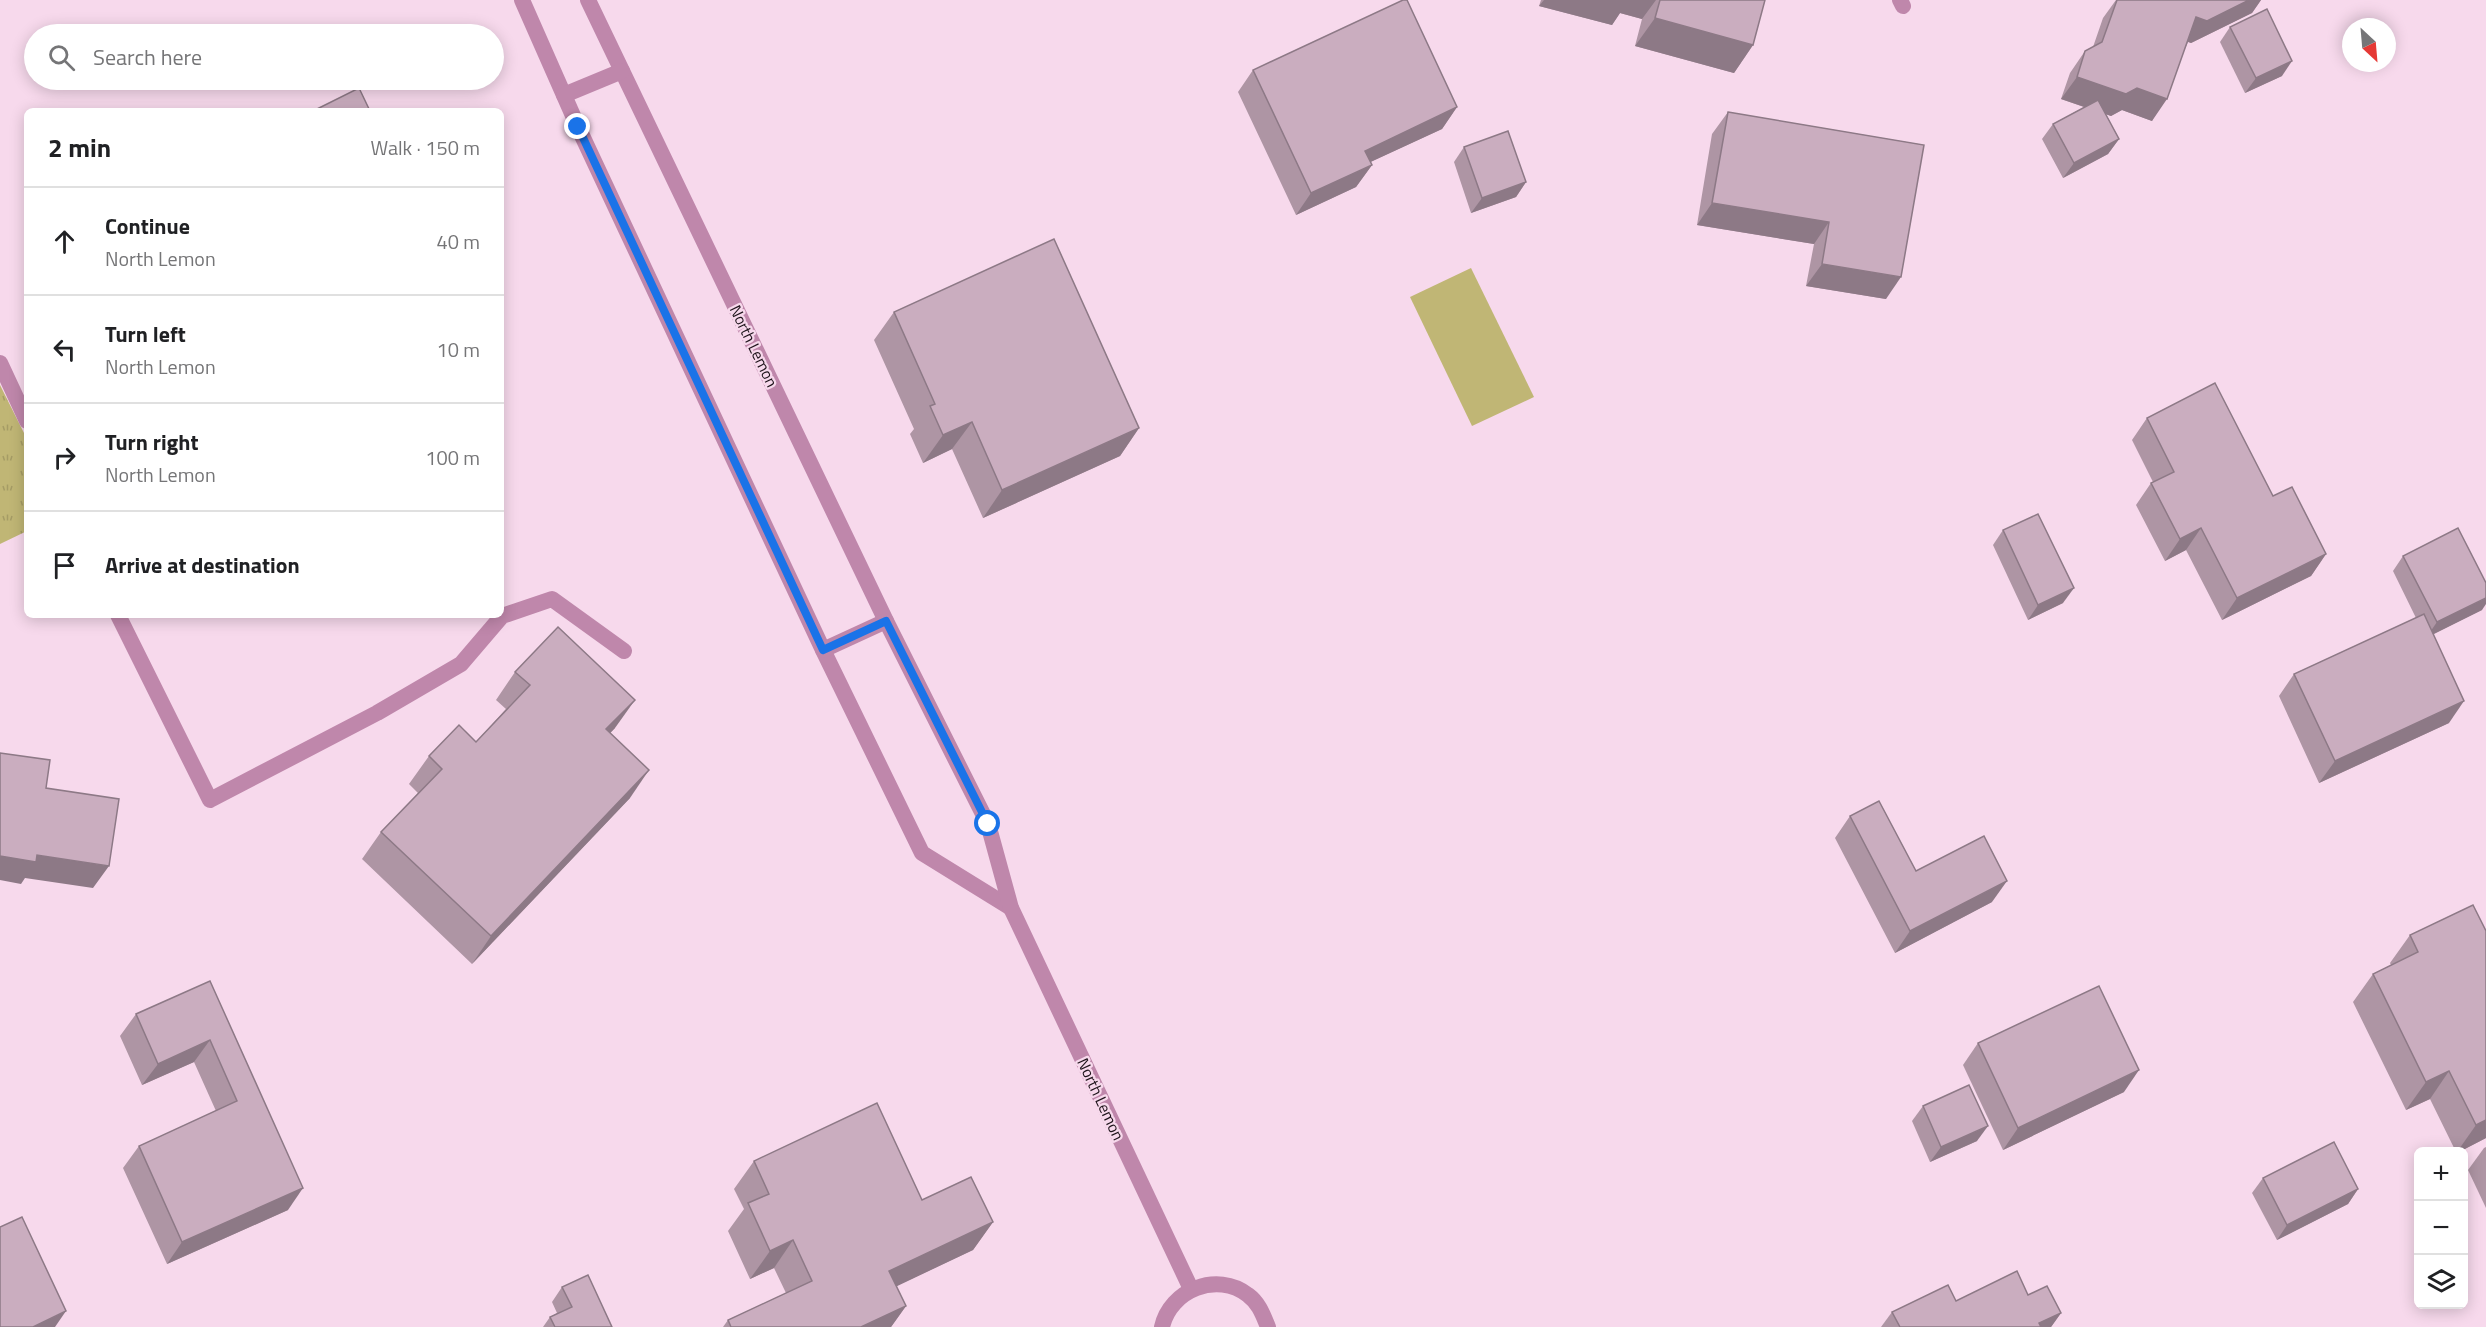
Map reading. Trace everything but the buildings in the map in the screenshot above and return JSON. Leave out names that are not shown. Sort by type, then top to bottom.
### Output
[{"type":"street","points":[[522,0],[564,95],[823,650],[922,853],[1011,908]]},
{"type":"street","name":"North Lemon","points":[[588,0],[886,621],[988,824],[1011,908],[1191,1289]]},
{"type":"street","points":[[564,95],[622,71]]},
{"type":"street","points":[[0,363],[24,415]]},
{"type":"street","points":[[504,615],[552,599],[624,651]]},
{"type":"street","points":[[119,618],[210,800],[377,713],[461,664],[500,618]]},
{"type":"street","points":[[823,650],[886,621]]},
{"type":"street","points":[[1162,1327],[1164,1318],[1175,1302],[1191,1289],[1209,1284],[1229,1286],[1248,1295],[1262,1311],[1268,1327]]},
{"type":"green space","points":[[1471,268],[1534,397],[1472,426],[1410,297]]},
{"type":"green space","points":[[0,385],[24,433],[24,532],[0,544]]},
{"type":"route","points":[[578,127],[823,650],[886,621],[988,824]]}]
